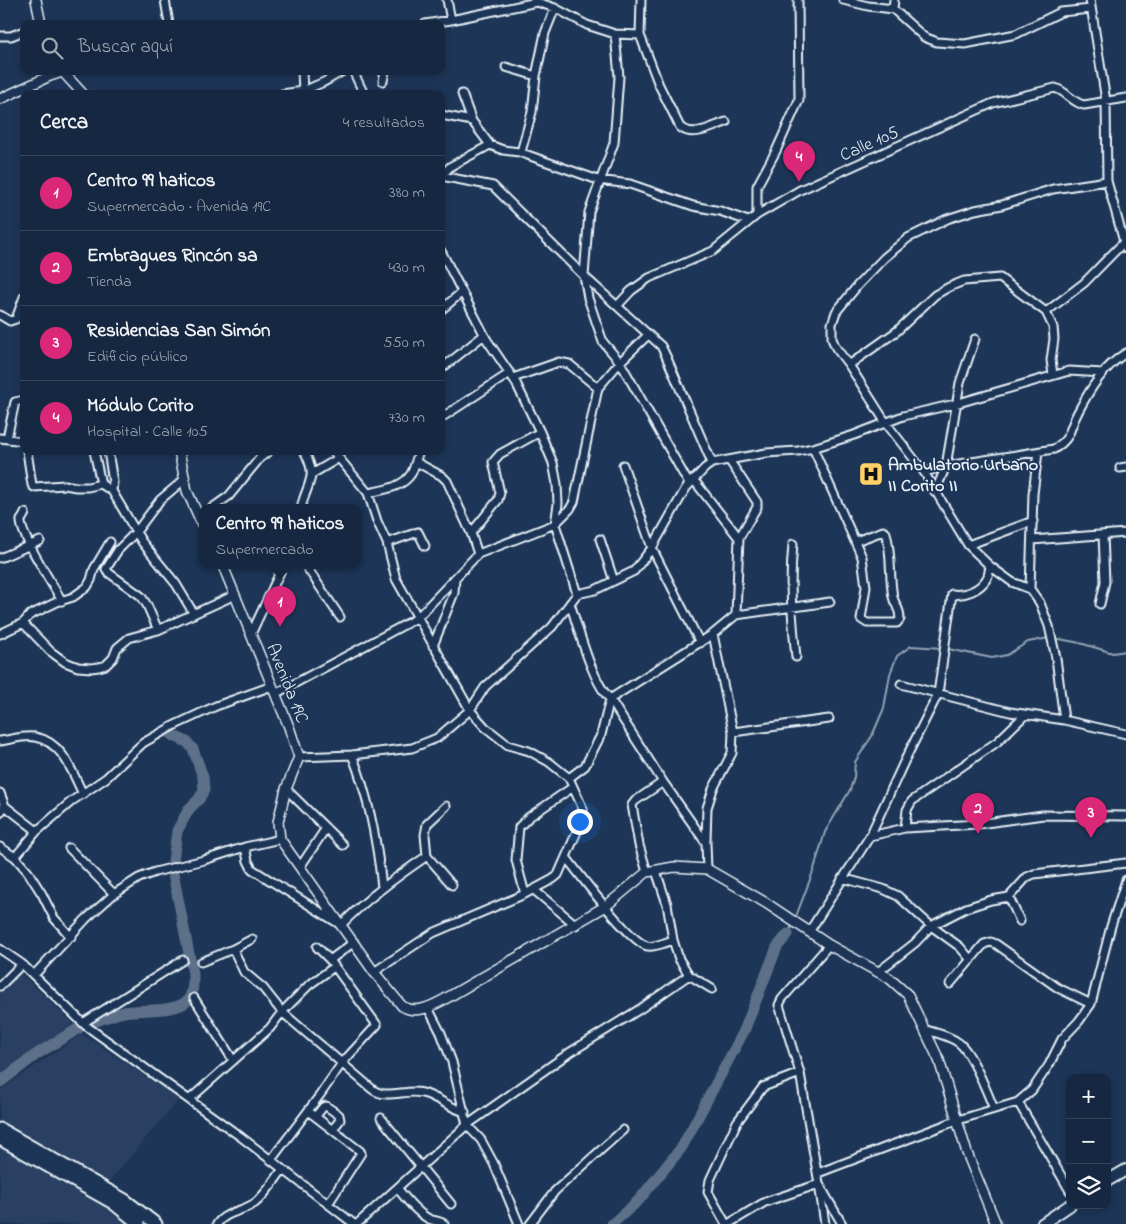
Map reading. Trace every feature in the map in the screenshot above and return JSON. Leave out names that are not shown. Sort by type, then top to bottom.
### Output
[{"type":"main road","points":[[0,1128],[125,1200],[156,1224]]},
{"type":"main road","points":[[0,1139],[113,1203],[140,1224]]},
{"type":"main road","points":[[1111,1179],[1126,1170]]},
{"type":"main road","points":[[1048,1222],[1066,1208]]},
{"type":"street","points":[[36,0],[40,20]]},
{"type":"street","points":[[166,0],[168,20]]},
{"type":"street","points":[[447,0],[451,20]]},
{"type":"street","points":[[641,0],[640,34],[659,85],[680,127],[686,132],[693,133],[726,122]]},
{"type":"street","points":[[757,215],[757,186],[776,151],[799,100],[798,0]]},
{"type":"street","points":[[843,0],[893,9],[924,37],[937,42],[965,44],[1016,34],[1061,12],[1091,9]]},
{"type":"street","points":[[893,9],[894,0]]},
{"type":"street","points":[[1046,312],[1084,283],[1125,246],[1106,181],[1106,101],[1090,0]]},
{"type":"street","points":[[445,21],[537,2],[554,8],[587,25],[615,34],[640,34]]},
{"type":"street","points":[[521,152],[532,112],[536,76],[545,33],[554,8]]},
{"type":"street","points":[[0,36],[11,36],[20,33]]},
{"type":"street","points":[[615,34],[619,77],[614,144],[590,212],[584,276],[588,298],[603,342],[620,362],[691,482],[739,538]]},
{"type":"street","points":[[506,67],[536,76]]},
{"type":"street","points":[[0,99],[53,75]]},
{"type":"street","points":[[66,75],[80,90]]},
{"type":"street","points":[[302,75],[303,90]]},
{"type":"street","points":[[305,90],[336,75]]},
{"type":"street","points":[[355,75],[362,90]]},
{"type":"street","points":[[383,82],[384,75]]},
{"type":"street","name":"Calle 105","points":[[618,306],[631,291],[649,278],[713,251],[748,221],[800,190],[993,103],[1055,88],[1078,104],[1084,105],[1126,98]]},
{"type":"street","points":[[462,94],[472,121],[490,145],[503,150],[521,152],[601,180],[630,184],[693,206],[720,211],[748,221]]},
{"type":"street","points":[[445,116],[472,121]]},
{"type":"street","points":[[445,172],[451,166],[490,145]]},
{"type":"street","points":[[445,177],[492,186],[584,276],[660,346],[712,463]]},
{"type":"street","points":[[1064,720],[1056,658],[1049,626],[1040,603],[1030,589],[1012,582],[990,566],[968,545],[924,472],[886,422],[836,348],[832,338],[832,324],[836,312],[858,285],[878,264],[908,238],[947,219],[975,210],[1002,205],[1053,189],[1106,181]]},
{"type":"street","points":[[445,259],[484,335],[511,376],[540,432],[553,463],[558,504],[555,524],[577,594]]},
{"type":"street","points":[[849,365],[897,331],[935,295],[964,281],[1000,278],[1046,312],[1053,327],[1054,339],[1051,360],[1053,375]]},
{"type":"street","points":[[445,307],[462,292]]},
{"type":"street","points":[[0,315],[10,321],[16,319],[20,308]]},
{"type":"street","points":[[16,857],[38,831],[83,794],[106,778],[143,743],[173,726],[216,706],[274,690],[417,618],[478,554],[555,524],[570,509],[574,502],[598,388],[620,362],[648,334]]},
{"type":"street","points":[[445,366],[484,335]]},
{"type":"street","points":[[935,492],[946,466],[955,404],[975,339]]},
{"type":"street","points":[[924,472],[946,466],[1054,450],[1065,442],[1077,414],[1097,380],[1115,359],[1126,353]]},
{"type":"street","points":[[445,416],[511,376],[559,362],[569,364],[598,388]]},
{"type":"street","points":[[996,1224],[968,1153],[939,1060],[908,995],[889,978],[829,945],[766,903],[707,869],[674,867],[652,872],[606,906],[576,925],[445,1000],[428,1008],[415,1010],[402,1006],[374,972],[280,838],[278,822],[286,789],[299,757],[412,748],[436,738],[470,710],[485,687],[552,627],[577,594],[595,590],[634,570],[652,548],[691,482],[712,463],[766,453],[813,448],[903,416],[955,404],[1069,371],[1103,374]]},
{"type":"street","points":[[20,401],[15,402],[3,438],[20,440]]},
{"type":"street","points":[[471,533],[498,500],[500,493],[493,462],[500,454],[540,432]]},
{"type":"street","points":[[813,448],[862,557],[866,580],[866,594],[861,619],[866,623],[897,622],[900,619],[900,610],[894,598],[891,554],[886,533],[883,531],[856,541]]},
{"type":"street","points":[[1030,589],[1033,494],[1038,452]]},
{"type":"street","points":[[28,455],[32,485],[34,487],[65,485],[88,487],[101,484],[112,491],[142,542],[176,584],[194,614]]},
{"type":"street","points":[[95,455],[101,484]]},
{"type":"street","points":[[109,455],[113,482],[112,491]]},
{"type":"street","points":[[181,455],[187,491],[199,515]]},
{"type":"street","points":[[218,504],[229,496],[264,455]]},
{"type":"street","points":[[302,504],[312,474],[311,464],[306,455]]},
{"type":"street","points":[[336,455],[368,493],[377,521],[387,543],[396,579],[470,710],[485,727],[508,745],[529,751],[549,762],[569,778],[583,809],[583,818],[558,875],[534,890],[433,933],[374,972]]},
{"type":"street","points":[[368,493],[393,487],[405,480],[410,475],[418,455]]},
{"type":"street","points":[[312,474],[339,458]]},
{"type":"street","points":[[729,460],[757,502],[758,507],[739,538],[736,615]]},
{"type":"street","points":[[416,462],[442,476],[447,481],[471,533],[478,554]]},
{"type":"street","points":[[623,465],[652,548],[700,643]]},
{"type":"street","points":[[158,630],[148,605],[141,596],[109,574],[106,569],[118,550],[136,532],[160,500],[185,478]]},
{"type":"street","points":[[25,513],[21,519],[30,545],[62,601]]},
{"type":"street","points":[[968,545],[1033,521]]},
{"type":"street","points":[[387,543],[418,532],[425,546]]},
{"type":"street","points":[[1032,540],[1126,533]]},
{"type":"street","points":[[1100,604],[1106,582],[1103,535]]},
{"type":"street","points":[[600,539],[614,581]]},
{"type":"street","points":[[0,558],[40,541]]},
{"type":"street","points":[[0,634],[23,622],[30,615],[73,597],[90,584],[94,569],[110,542]]},
{"type":"street","points":[[793,544],[790,573],[796,657]]},
{"type":"street","points":[[809,932],[870,836],[938,694],[952,594],[968,594],[978,588],[988,578],[990,566]]},
{"type":"street","name":"Avenida 19C","points":[[224,569],[274,690],[299,757]]},
{"type":"street","points":[[251,634],[282,569]]},
{"type":"street","points":[[308,569],[340,617]]},
{"type":"street","points":[[433,646],[454,592],[455,578]]},
{"type":"street","points":[[23,622],[50,651],[65,662],[78,667],[91,668],[106,665],[117,648],[128,638],[158,630],[234,595]]},
{"type":"street","points":[[570,602],[586,652],[604,693],[610,699],[663,782],[706,843]]},
{"type":"street","points":[[569,778],[585,766],[601,734],[610,699],[700,643],[736,615],[830,602]]},
{"type":"street","points":[[707,869],[708,808],[713,789],[732,753],[733,732],[713,634]]},
{"type":"street","points":[[901,684],[1025,715],[1064,720],[1126,734]]},
{"type":"street","points":[[905,828],[907,810],[912,801],[996,742],[1025,715]]},
{"type":"street","points":[[733,732],[829,719]]},
{"type":"street","points":[[0,741],[20,737],[35,737],[54,744],[65,758],[83,794]]},
{"type":"street","points":[[352,754],[362,781],[379,860],[382,887]]},
{"type":"street","points":[[663,782],[634,801],[632,805],[639,846],[667,904],[673,940],[679,959],[690,975],[712,990]]},
{"type":"street","points":[[525,894],[516,860],[519,828],[529,817],[573,787]]},
{"type":"street","points":[[286,789],[343,845]]},
{"type":"street","points":[[0,793],[5,806],[38,831]]},
{"type":"street","points":[[0,813],[5,806]]},
{"type":"street","points":[[446,806],[427,824],[425,835],[427,856],[452,885]]},
{"type":"street","points":[[870,836],[905,828],[978,824],[1043,815],[1126,816]]},
{"type":"street","points":[[300,867],[326,828]]},
{"type":"street","points":[[34,976],[86,920],[114,894],[139,878],[154,872],[280,838]]},
{"type":"street","points":[[0,847],[16,857],[42,894],[54,918],[71,936]]},
{"type":"street","points":[[245,847],[252,869],[341,925]]},
{"type":"street","points":[[68,848],[114,894]]},
{"type":"street","points":[[341,925],[382,887],[427,856]]},
{"type":"street","points":[[566,857],[624,928],[646,946],[651,947],[673,940]]},
{"type":"street","points":[[878,972],[915,942],[931,926],[966,908],[990,900],[1009,897],[1027,877],[1034,874],[1126,862]]},
{"type":"street","points":[[842,878],[883,889],[898,896],[931,926],[960,947],[971,960]]},
{"type":"street","points":[[818,1173],[958,1120],[1018,1102],[1032,1090],[1049,1065],[1062,1039],[1079,1021],[1091,1004],[1111,926],[1126,880]]},
{"type":"street","points":[[534,890],[576,925]]},
{"type":"street","points":[[1009,897],[1020,922]]},
{"type":"street","points":[[201,962],[252,940]]},
{"type":"street","points":[[190,1099],[270,1028],[282,1012],[308,985],[354,942]]},
{"type":"street","points":[[950,984],[984,944],[990,942],[996,944],[1058,988],[1091,1004]]},
{"type":"street","points":[[825,1224],[800,1073],[779,1005],[782,999],[829,945]]},
{"type":"street","points":[[271,1160],[342,1063],[377,1025],[332,963],[317,947]]},
{"type":"street","points":[[233,948],[244,972],[263,988],[282,1012],[378,1094],[425,1093],[453,1109],[466,1112]]},
{"type":"street","points":[[0,949],[22,964],[83,1024],[190,1099],[356,1224],[398,1189],[467,1125],[569,1053],[690,975]]},
{"type":"street","points":[[83,1024],[183,960]]},
{"type":"street","points":[[0,986],[22,964]]},
{"type":"street","points":[[194,998],[233,1060]]},
{"type":"street","points":[[428,1008],[441,1033],[452,1062],[466,1112],[467,1125],[481,1140],[494,1164],[519,1224]]},
{"type":"street","points":[[926,1030],[948,1037],[960,1044],[970,1056],[994,1109]]},
{"type":"street","points":[[800,1073],[762,1087],[737,1122],[710,1180],[708,1192],[727,1224],[765,1202],[819,1184]]},
{"type":"street","points":[[1018,1102],[1066,1183]]},
{"type":"street","points":[[316,1116],[326,1106],[339,1115],[340,1120],[333,1129]]},
{"type":"street","points":[[308,1111],[360,1150],[361,1153],[328,1204]]},
{"type":"street","points":[[381,1118],[451,1204]]},
{"type":"street","points":[[530,1224],[555,1191],[623,1130]]},
{"type":"street","points":[[217,1224],[221,1218],[244,1210],[256,1202],[284,1169]]},
{"type":"street","points":[[819,1184],[842,1224]]},
{"type":"street","points":[[398,1189],[423,1215],[444,1224]]},
{"type":"shaded area","points":[[20,973],[73,1023],[0,1077],[0,992]]},
{"type":"shaded area","points":[[82,1034],[179,1099],[108,1183],[0,1121],[0,1090]]},
{"type":"shaded area","points":[[0,1146],[103,1202],[134,1224],[0,1224]]},
{"type":"waterway","points":[[948,649],[992,658],[1007,655],[1028,642],[1049,638]]},
{"type":"waterway","points":[[1054,638],[1080,643],[1113,653],[1126,651]]},
{"type":"waterway","points":[[795,919],[814,869],[825,832],[850,790],[854,777],[855,762],[872,736],[884,708],[890,674],[897,656],[911,646],[942,648]]},
{"type":"waterway","points":[[172,735],[187,742],[193,749],[203,777],[204,790],[199,799],[189,809],[177,831],[173,861]]},
{"type":"waterway","points":[[87,1024],[124,1012],[175,1007],[183,1004],[190,997],[193,987],[193,974],[173,873]]},
{"type":"waterway","points":[[788,934],[793,924]]},
{"type":"waterway","points":[[612,1224],[639,1200],[682,1147],[744,1031],[777,947],[788,934]]},
{"type":"waterway","points":[[0,1082],[37,1054],[79,1028]]},
{"type":"place","name":"Módulo Corito","points":[[799,182]]},
{"type":"place","name":"Ambulatorio Urbano II Corito II","points":[[871,474]]},
{"type":"place","name":"Centro 99 haticos","points":[[280,627]]},
{"type":"place","name":"Embragues Rincón sa","points":[[978,834]]},
{"type":"place","name":"Residencias San Simón","points":[[1091,838]]}]
